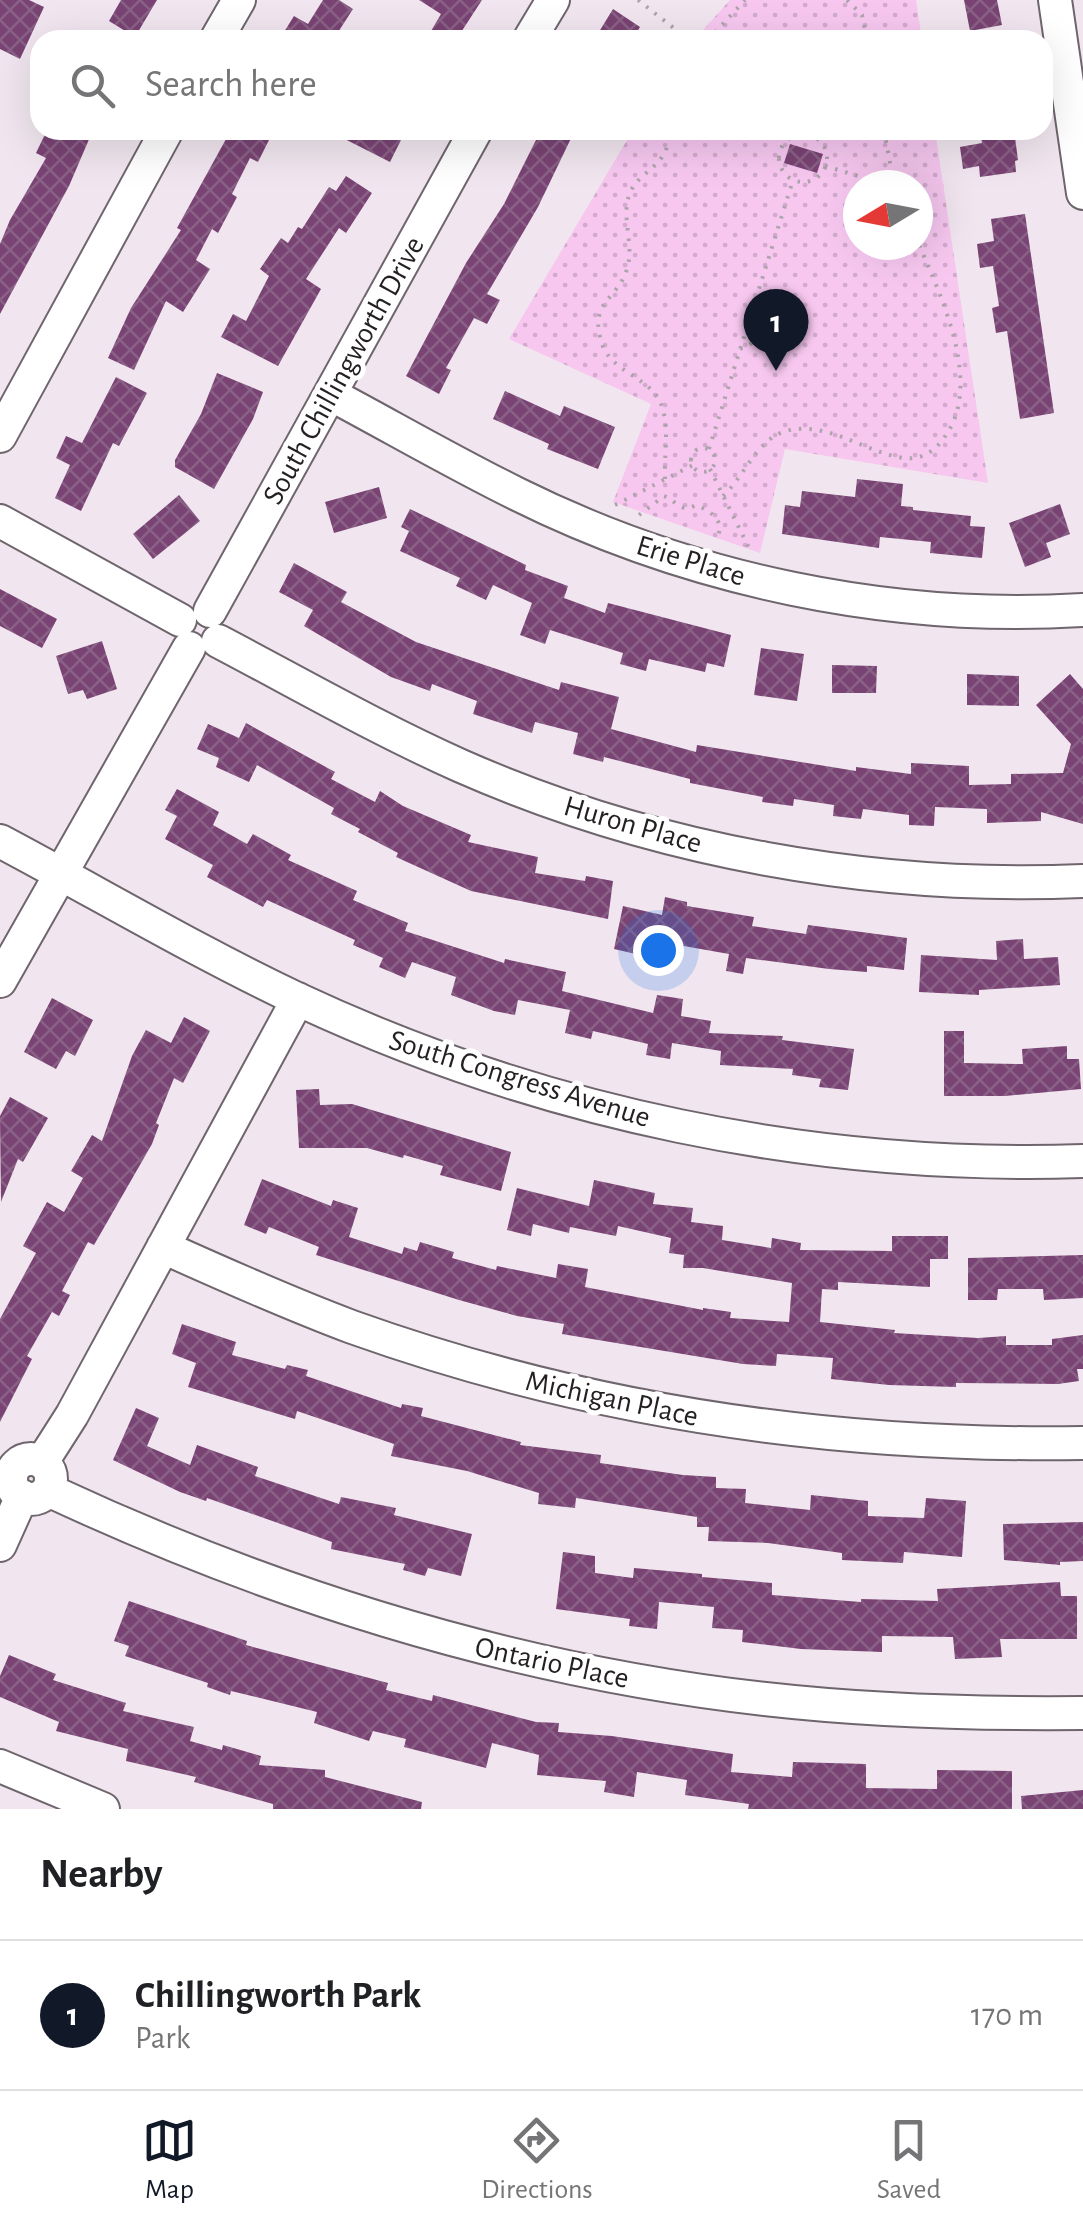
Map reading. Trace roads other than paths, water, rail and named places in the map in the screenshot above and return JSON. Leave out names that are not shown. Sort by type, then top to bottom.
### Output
[{"type":"street","points":[[222,30],[240,0]]},
{"type":"street","points":[[535,30],[553,0]]},
{"type":"street","points":[[1054,0],[1083,193]]},
{"type":"street","points":[[0,436],[162,140]]},
{"type":"street","name":"South Chillingworth Drive","points":[[0,982],[15,921],[59,872],[199,630],[470,140]]},
{"type":"street","name":"Erie Place","points":[[330,394],[533,502],[663,554],[738,576],[814,593],[892,604],[970,611],[1083,610]]},
{"type":"street","name":"Huron Place","points":[[0,521],[384,730],[564,806],[648,831],[796,864],[969,881],[1083,880]]},
{"type":"street","name":"South Congress Avenue","points":[[0,841],[298,999],[473,1070],[656,1122],[773,1144],[938,1160],[1083,1160]]},
{"type":"street","points":[[0,1545],[25,1477],[72,1415],[298,999]]},
{"type":"street","name":"Michigan Place","points":[[163,1247],[256,1289],[368,1332],[532,1382],[632,1404],[826,1434],[988,1444],[1083,1443]]},
{"type":"street","name":"Ontario Place","points":[[25,1477],[133,1530],[234,1571],[443,1638],[549,1663],[656,1684],[765,1699],[965,1713],[1083,1713]]},
{"type":"street","points":[[0,1766],[103,1809]]},
{"type":"place","name":"Chillingworth Park","points":[[776,371]]}]
